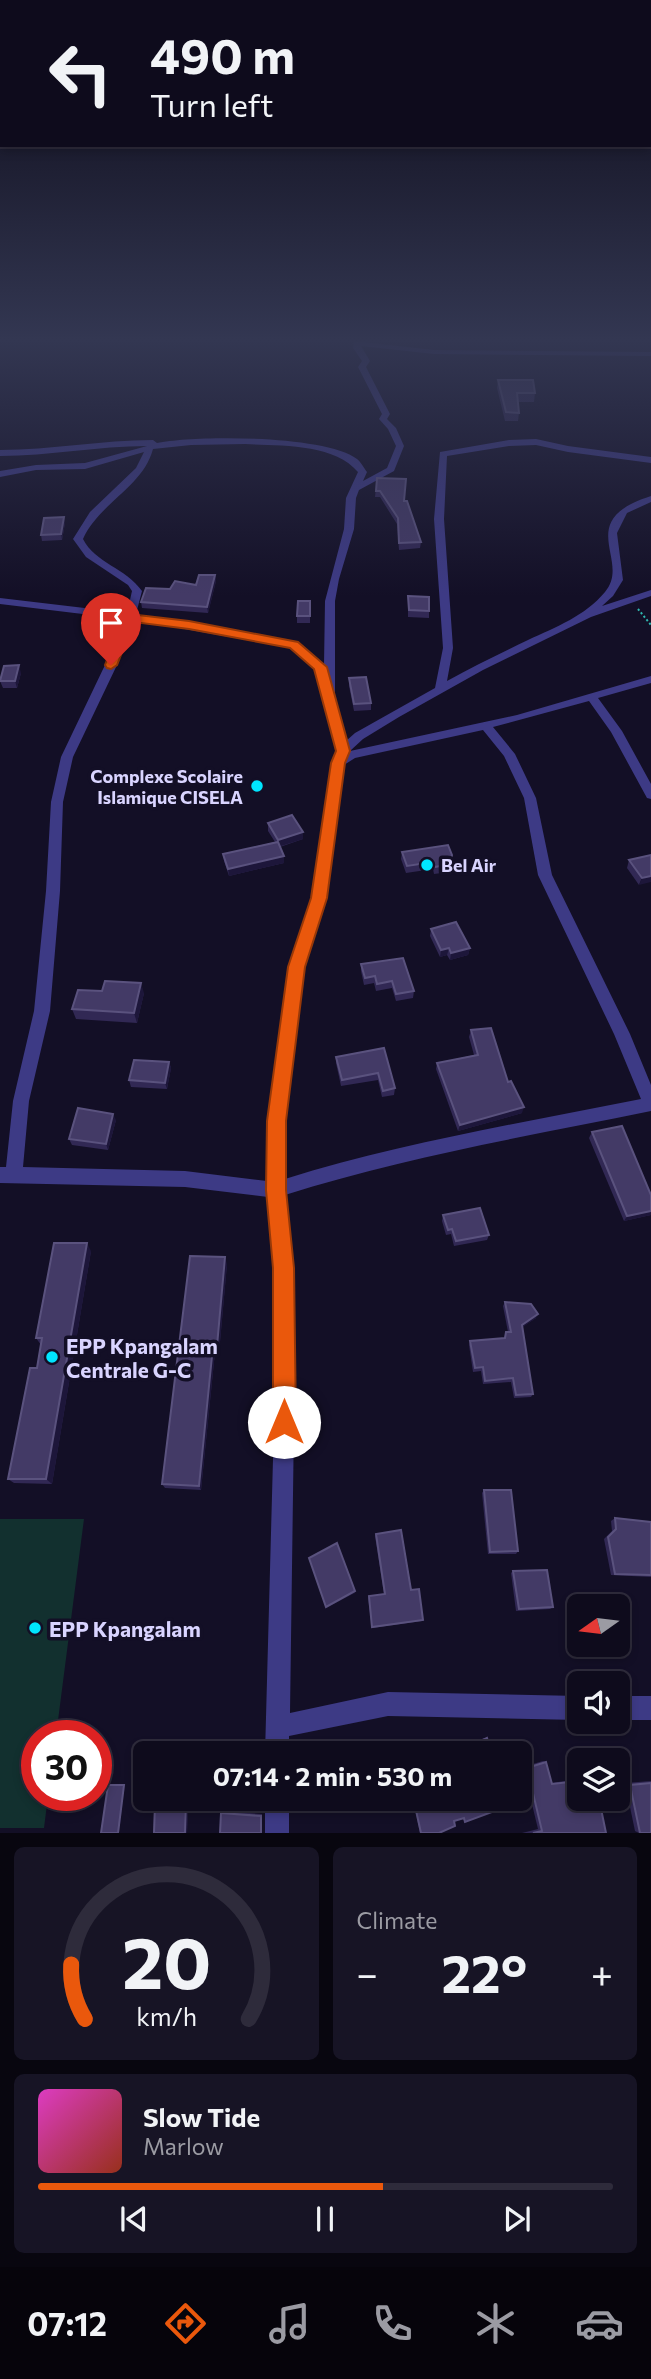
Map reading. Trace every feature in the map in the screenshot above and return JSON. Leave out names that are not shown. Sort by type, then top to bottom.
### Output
[{"type":"street","points":[[355,489],[391,469],[400,446],[387,425]]},
{"type":"street","points":[[440,689],[448,648],[439,519],[443,454],[509,443],[536,442],[651,460]]},
{"type":"street","points":[[0,453],[26,453],[123,443],[274,443],[344,455],[363,468],[349,508],[349,529],[330,601],[330,699]]},
{"type":"street","points":[[0,474],[47,467],[84,466],[172,443]]},
{"type":"street","points":[[149,449],[148,458],[137,472],[85,521],[78,540],[83,550],[134,586],[136,597],[101,689],[66,757],[57,802],[53,891],[42,1011],[7,1175],[185,1179],[276,1190],[410,1153],[651,1104],[622,1034],[545,875],[530,798],[509,754],[486,726]]},
{"type":"street","points":[[586,616],[609,594],[618,580],[612,533],[623,511],[651,499]]},
{"type":"street","points":[[341,757],[359,736],[440,689],[586,616],[651,593]]},
{"type":"street","points":[[0,601],[189,625],[293,645],[320,667],[330,699],[341,757],[319,898],[297,967],[276,1121],[276,1190],[284,1268],[277,1741]]},
{"type":"street","points":[[341,757],[486,726],[651,679]]},
{"type":"street","points":[[591,696],[616,731],[651,795]]},
{"type":"street","points":[[277,1727],[388,1704],[567,1708]]},
{"type":"street","points":[[630,1708],[651,1707]]},
{"type":"street","points":[[276,1833],[277,1811]]},
{"type":"green space","name":"EPP Kpangalam","points":[[0,1519],[84,1519],[58,1720],[21,1720],[21,1811],[46,1811],[44,1828],[0,1828]]},
{"type":"building","points":[[377,478],[406,479],[404,501],[407,501],[421,542],[399,543],[398,518],[380,491],[376,491]]},
{"type":"building","points":[[64,517],[61,534],[41,535],[44,518]]},
{"type":"building","points":[[199,575],[215,575],[207,607],[141,602],[146,588],[170,589],[175,581],[196,585]]},
{"type":"building","points":[[408,596],[429,597],[429,611],[409,610]]},
{"type":"building","points":[[298,601],[310,601],[310,616],[297,616]]},
{"type":"building","points":[[19,665],[15,681],[0,681],[4,666]]},
{"type":"building","points":[[366,677],[371,703],[354,704],[349,678]]},
{"type":"building","points":[[292,815],[303,832],[278,840],[268,823]]},
{"type":"building","points":[[278,842],[284,856],[228,869],[223,854]]},
{"type":"building","points":[[448,845],[452,855],[450,864],[435,867],[433,862],[407,866],[402,852]]},
{"type":"building","points":[[651,855],[651,876],[642,878],[629,860]]},
{"type":"building","points":[[456,922],[470,948],[451,953],[449,948],[441,950],[431,929]]},
{"type":"building","points":[[403,958],[414,991],[396,994],[392,981],[377,984],[375,976],[365,978],[361,964]]},
{"type":"building","points":[[105,981],[141,983],[134,1013],[72,1009],[78,990],[102,991]]},
{"type":"building","points":[[491,1028],[508,1082],[511,1081],[524,1107],[460,1125],[437,1063],[478,1055],[471,1030]]},
{"type":"building","points":[[384,1048],[395,1088],[383,1091],[378,1073],[342,1080],[336,1057]]},
{"type":"building","points":[[134,1060],[169,1062],[165,1083],[129,1080]]},
{"type":"building","points":[[78,1108],[113,1114],[106,1144],[69,1139]]},
{"type":"building","points":[[622,1126],[651,1195],[651,1211],[627,1216],[592,1132]]},
{"type":"building","points":[[480,1208],[489,1235],[456,1241],[452,1229],[448,1230],[443,1215]]},
{"type":"building","points":[[54,1243],[87,1243],[46,1479],[8,1479],[30,1368],[37,1368],[42,1338],[36,1338]]},
{"type":"building","points":[[190,1256],[225,1257],[199,1486],[162,1484]]},
{"type":"building","points":[[505,1302],[531,1304],[538,1314],[522,1325],[533,1394],[516,1395],[513,1378],[485,1381],[483,1367],[475,1368],[470,1341],[505,1338],[506,1332],[511,1332]]},
{"type":"building","points":[[484,1490],[511,1490],[518,1551],[490,1552]]},
{"type":"building","points":[[615,1518],[651,1522],[651,1575],[615,1574],[608,1537],[616,1529]]},
{"type":"building","points":[[401,1530],[411,1590],[419,1589],[423,1620],[372,1627],[369,1596],[385,1594],[376,1534]]},
{"type":"building","points":[[337,1543],[355,1591],[326,1607],[309,1558]]},
{"type":"building","points":[[547,1570],[553,1607],[519,1609],[513,1571]]},
{"type":"building","points":[[546,1762],[552,1784],[567,1782],[567,1811],[601,1811],[606,1833],[533,1833],[542,1831],[532,1789],[532,1766]]},
{"type":"building","points":[[651,1783],[651,1833],[640,1833],[630,1785]]},
{"type":"building","points":[[112,1785],[124,1785],[118,1833],[101,1833],[104,1811],[112,1811]]},
{"type":"building","points":[[155,1811],[186,1811],[185,1833],[154,1833]]},
{"type":"building","points":[[416,1811],[495,1811],[465,1822],[464,1818],[454,1821],[455,1826],[439,1833],[421,1833]]},
{"type":"building","points":[[221,1813],[261,1816],[261,1833],[220,1833]]},
{"type":"place","name":"Complexe Scolaire Islamique CISELA","points":[[257,786]]},
{"type":"place","name":"Bel Air","points":[[427,865]]},
{"type":"place","name":"EPP Kpangalam Centrale G-C","points":[[52,1357]]},
{"type":"place","name":"EPP Kpangalam","points":[[35,1628]]},
{"type":"route","points":[[111,665],[129,617],[189,625],[293,645],[320,667],[343,751],[338,763],[319,898],[297,967],[276,1121],[276,1190],[284,1268],[284,1422]]}]
